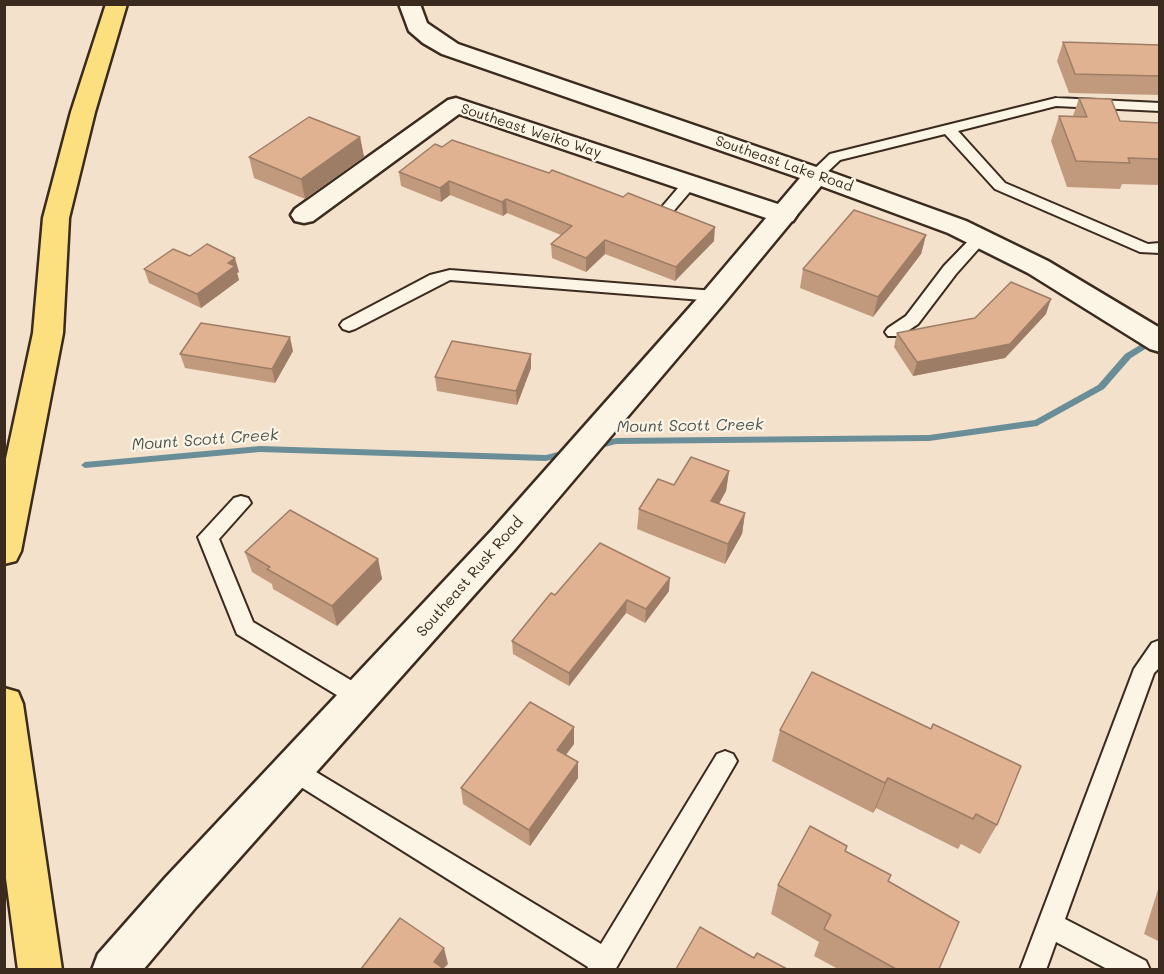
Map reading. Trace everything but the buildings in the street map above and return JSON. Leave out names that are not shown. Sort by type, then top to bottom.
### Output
[{"type":"highway","points":[[4,550],[48,333],[56,218],[83,112],[117,4]]},
{"type":"highway","points":[[4,704],[40,969]]},
{"type":"street","name":"Southeast Lake Road","points":[[409,4],[417,26],[431,38],[450,49],[816,175],[981,238],[1038,267],[1160,342]]},
{"type":"street","name":"Southeast Weiko Way","points":[[304,215],[456,105],[784,216]]},
{"type":"street","name":"Southeast Rusk Road","points":[[114,969],[562,473],[784,216],[816,175]]},
{"type":"lane","points":[[816,175],[835,157],[1056,102],[1160,107]]},
{"type":"lane","points":[[949,129],[1000,186],[1146,249],[1160,248]]},
{"type":"lane","points":[[666,211],[689,184]]},
{"type":"lane","points":[[894,332],[912,320],[950,270],[981,238]]},
{"type":"lane","points":[[349,325],[436,279],[450,275],[715,296]]},
{"type":"lane","points":[[241,503],[208,537],[245,628],[361,698]]},
{"type":"lane","points":[[1033,969],[1145,669],[1160,649]]},
{"type":"lane","points":[[293,770],[603,966],[725,761]]},
{"type":"lane","points":[[1049,925],[1137,969]]},
{"type":"waterway","name":"Mount Scott Creek","points":[[593,447],[616,441],[929,438],[1037,423],[1101,387],[1128,356],[1155,339]]},
{"type":"waterway","name":"Mount Scott Creek","points":[[85,465],[260,449],[546,458],[570,452]]}]
